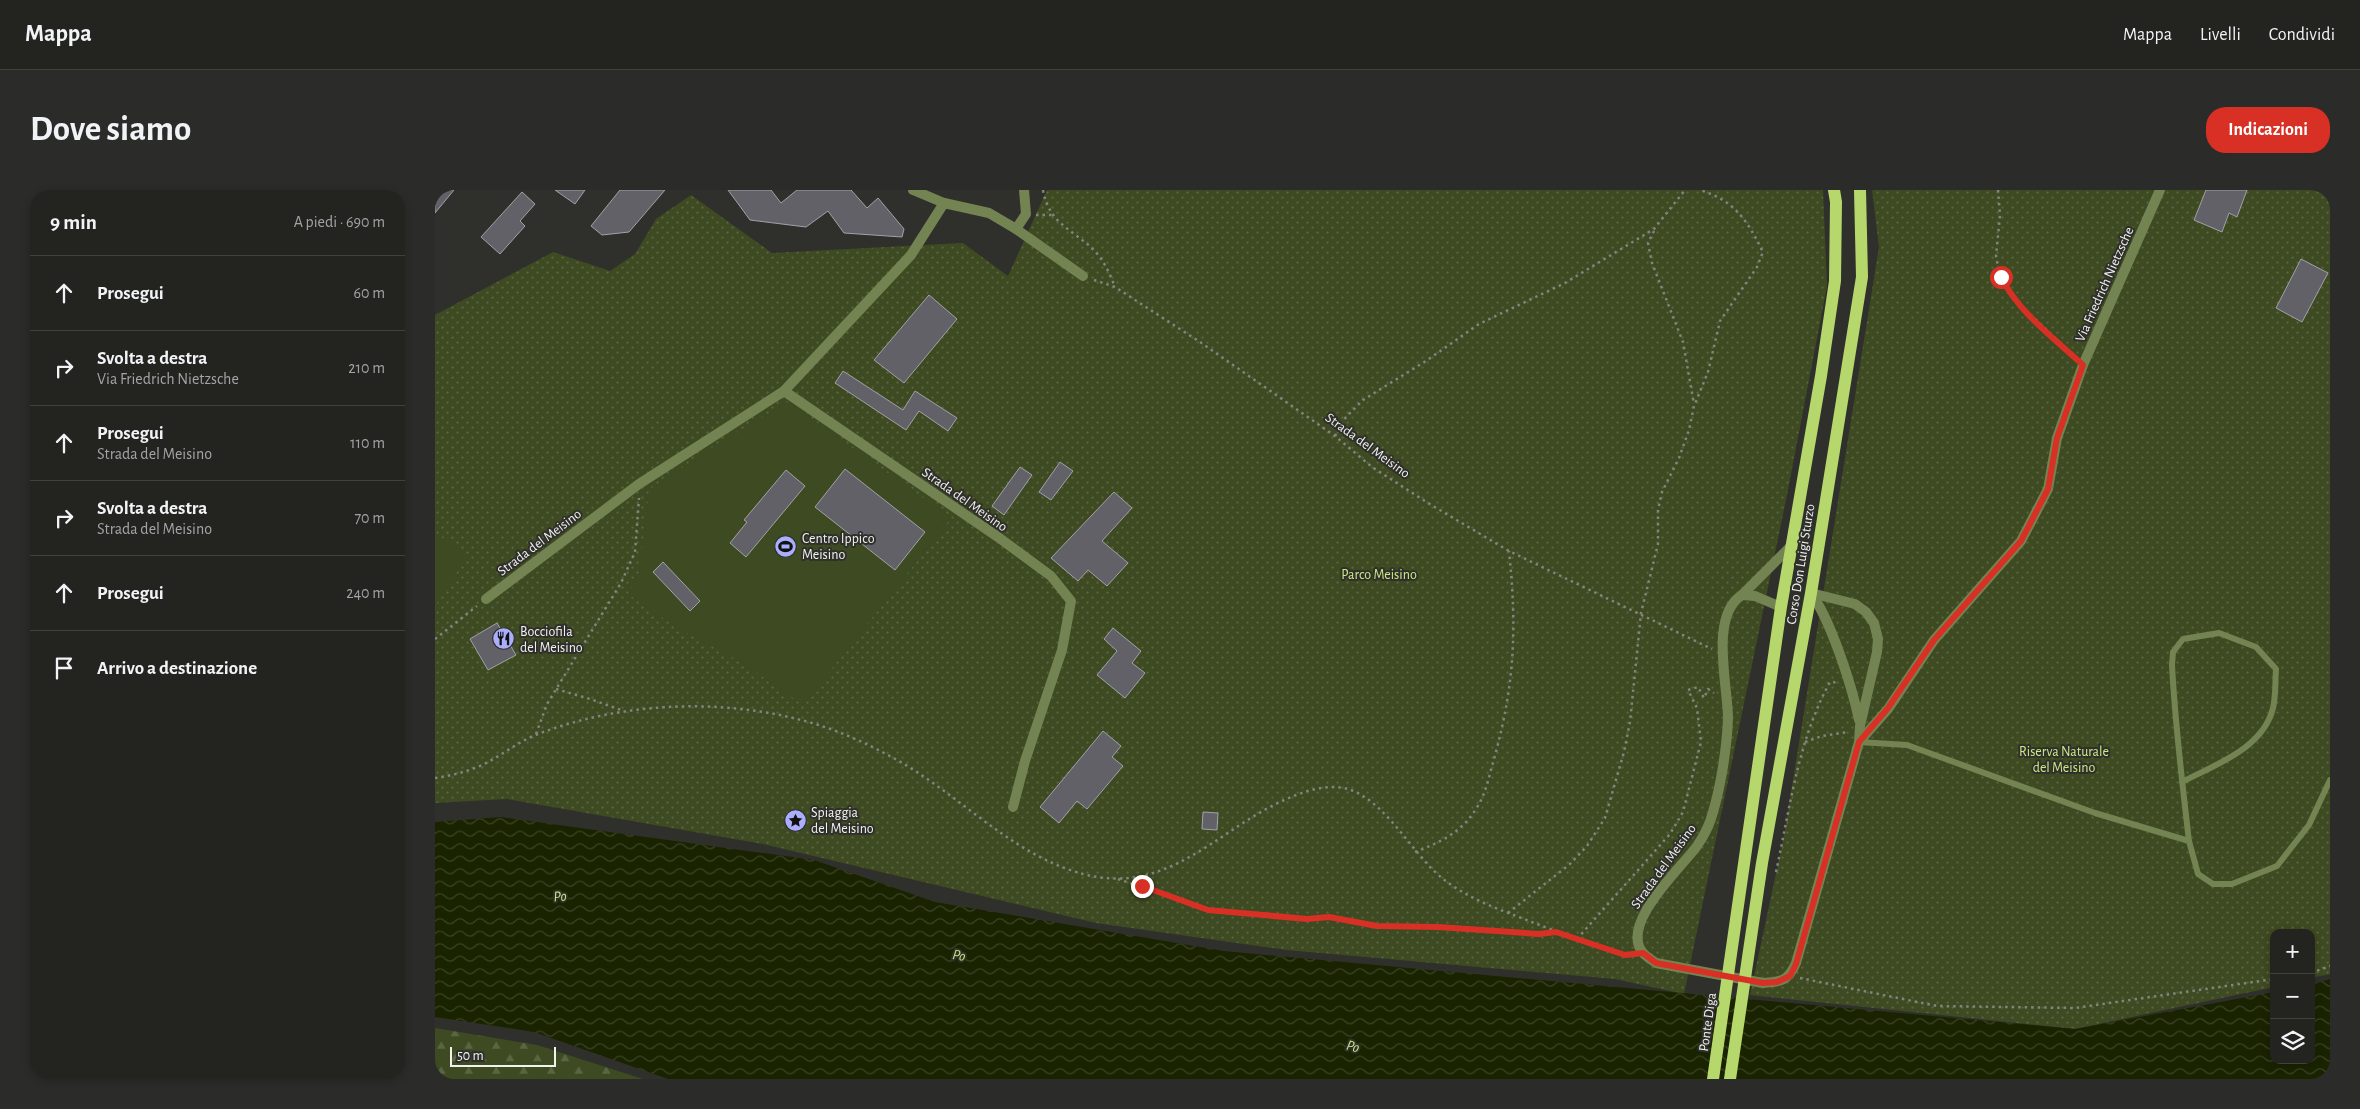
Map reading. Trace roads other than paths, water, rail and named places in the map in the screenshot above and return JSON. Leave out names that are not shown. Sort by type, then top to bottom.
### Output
[{"type":"main road","name":"Corso Don Luigi Sturzo","points":[[1733,939],[1781,607],[1821,376],[1835,281],[1836,202],[1834,190]]},
{"type":"main road","name":"Corso Don Luigi Sturzo","points":[[1730,1079],[1762,863],[1811,593],[1862,277],[1860,190]]},
{"type":"main road","name":"Ponte Diga","points":[[1713,1079],[1733,939]]},
{"type":"street","points":[[913,190],[944,203],[989,213],[1016,229],[1083,276]]},
{"type":"street","points":[[1016,229],[1026,214],[1024,190]]},
{"type":"street","name":"Via Friedrich Nietzsche","points":[[1859,742],[1888,708],[1934,640],[2021,541],[2048,489],[2057,438],[2083,365],[2160,190]]},
{"type":"street","name":"Strada del Meisino","points":[[486,599],[639,484],[784,391],[911,255],[944,203]]},
{"type":"street","name":"Strada del Meisino","points":[[784,391],[1051,576],[1071,601],[1062,650],[1025,761],[1013,807]]},
{"type":"street","name":"Strada del Meisino","points":[[1791,546],[1731,607],[1725,620],[1723,651],[1728,718],[1725,749],[1714,810],[1698,845],[1645,909],[1639,923],[1637,939],[1643,953],[1656,963],[1763,983],[1777,982],[1790,976],[1796,964],[1859,742]]},
{"type":"street","points":[[1811,593],[1855,604],[1866,612],[1874,623],[1878,638],[1877,652],[1860,726],[1859,742]]},
{"type":"street","points":[[1811,593],[1822,608],[1855,700],[1860,726]]},
{"type":"street","points":[[1742,596],[1755,596],[1781,607]]},
{"type":"lane","points":[[2182,782],[2242,751],[2265,727],[2273,708],[2276,669],[2256,647],[2219,633],[2183,639],[2173,652],[2173,696],[2182,782],[2189,841],[2198,874],[2213,884],[2232,884],[2277,866],[2309,825],[2330,780]]},
{"type":"lane","points":[[1859,742],[1907,745],[2095,813],[2189,841]]},
{"type":"water","name":"Po","points":[[501,817],[814,860],[935,902],[1224,951],[2075,1029],[2270,993],[2270,1064],[2315,1064],[2315,984],[2330,979],[2330,1079],[668,1079],[534,1032],[435,1017],[435,822]]},
{"type":"place","name":"Centro Ippico Meisino","points":[[786,546]]},
{"type":"place","name":"Bocciofila del Meisino","points":[[504,639]]},
{"type":"place","name":"Spiaggia del Meisino","points":[[795,820]]},
{"type":"park label","name":"Parco Meisino","points":[[1379,574]]},
{"type":"park label","name":"Riserva Naturale del Meisino","points":[[2064,760]]}]
